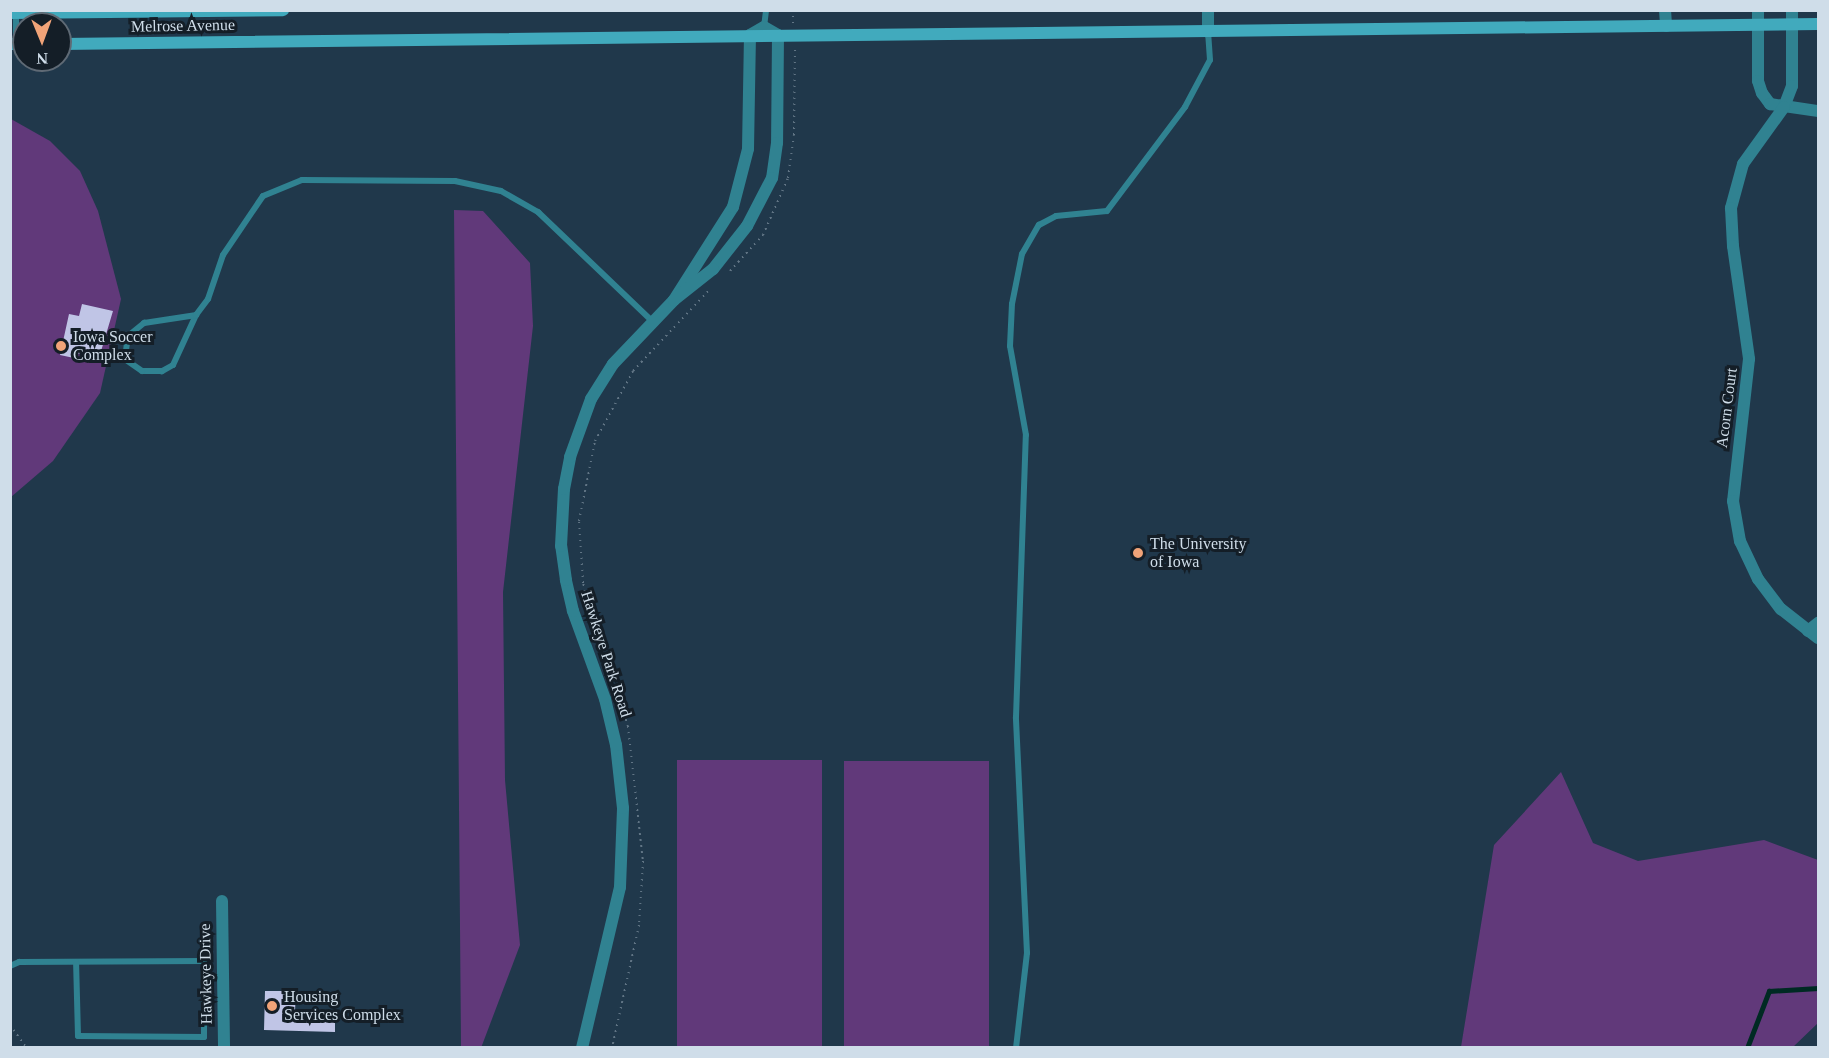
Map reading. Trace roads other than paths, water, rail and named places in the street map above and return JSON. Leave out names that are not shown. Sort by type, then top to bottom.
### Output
[{"type":"main road","name":"Melrose Avenue","points":[[14,12],[283,10]]},
{"type":"main road","name":"Melrose Avenue","points":[[72,44],[1818,24]]},
{"type":"street","points":[[1208,10],[1208,32]]},
{"type":"street","points":[[1665,10],[1665,26]]},
{"type":"street","points":[[1758,10],[1758,81],[1762,93],[1770,104],[1818,111]]},
{"type":"street","points":[[1784,107],[1792,86],[1792,10]]},
{"type":"street","points":[[750,35],[764,27],[778,35]]},
{"type":"street","name":"Hawkeye Park Road","points":[[674,300],[724,223],[740,186],[748,148],[750,35]]},
{"type":"street","name":"Hawkeye Park Road","points":[[582,1047],[620,888],[623,808],[616,745],[605,699],[573,611],[566,580],[561,546],[564,489],[570,457],[591,399],[613,364],[674,300],[713,269],[765,196],[776,153],[778,35]]},
{"type":"street","name":"Acorn Court","points":[[1784,107],[1743,164],[1731,208],[1732,246],[1749,359],[1733,501],[1740,541],[1758,579],[1781,609],[1815,630]]},
{"type":"street","name":"Hawkeye Drive","points":[[222,901],[224,1047]]},
{"type":"lane","points":[[764,27],[766,10]]},
{"type":"lane","points":[[1016,1047],[1027,953],[1016,717],[1026,435],[1010,346],[1012,304],[1022,254],[1040,225],[1056,216],[1107,212],[1185,107],[1210,60],[1208,32]]},
{"type":"lane","points":[[196,315],[144,323],[128,336],[125,359],[142,371],[162,371],[173,364],[196,315],[207,299],[223,255],[263,196],[302,180],[455,181],[501,191],[538,212],[653,322]]},
{"type":"lane","points":[[76,962],[78,1036],[204,1037],[204,932]]},
{"type":"lane","points":[[10,966],[19,962],[204,961]]},
{"type":"waterway","points":[[1747,1048],[1769,991],[1818,988]]},
{"type":"place","name":"Iowa Soccer Complex","points":[[61,346]]},
{"type":"place","name":"The University of Iowa","points":[[1138,553]]},
{"type":"place","name":"Housing Services Complex","points":[[272,1006]]}]
